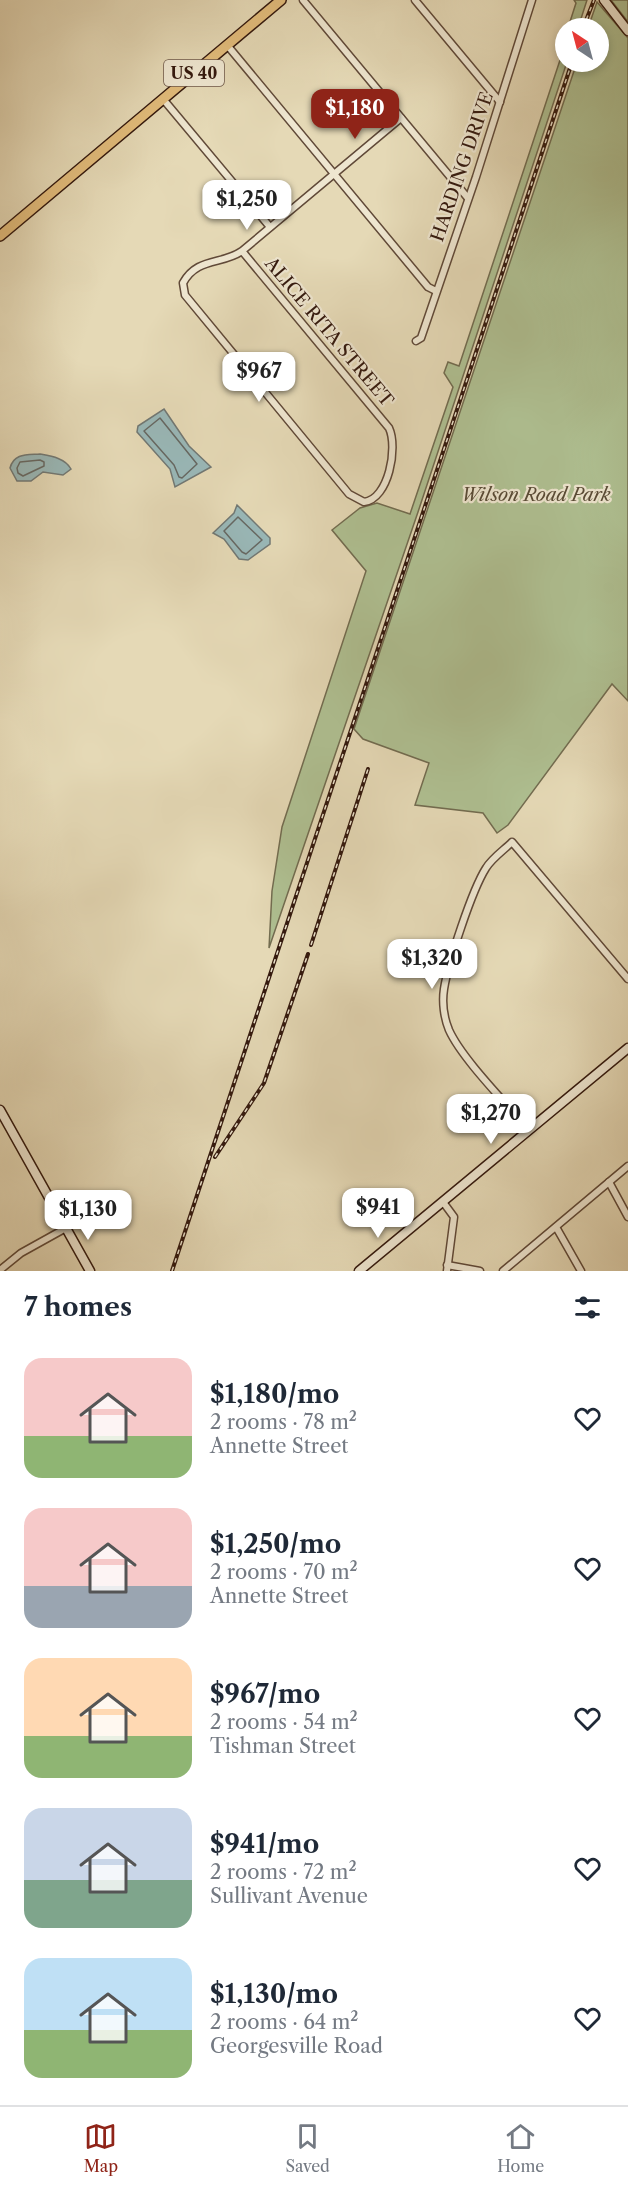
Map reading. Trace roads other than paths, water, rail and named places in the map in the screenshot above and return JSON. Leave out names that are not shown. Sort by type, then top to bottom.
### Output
[{"type":"main road","name":"US 40","points":[[0,236],[281,0]]},
{"type":"main road","points":[[604,0],[628,31]]},
{"type":"main road","points":[[359,1271],[628,1048]]},
{"type":"main road","points":[[0,1110],[90,1271]]},
{"type":"street","points":[[303,0],[467,197]]},
{"type":"street","points":[[415,0],[500,102]]},
{"type":"street","name":"HARDING DRIVE","points":[[416,341],[421,338],[532,0]]},
{"type":"street","points":[[227,45],[428,287],[436,291]]},
{"type":"street","points":[[163,99],[270,227]]},
{"type":"street","points":[[242,251],[401,118]]},
{"type":"street","name":"ALICE RITA STREET","points":[[242,251],[392,434],[394,447],[382,490],[374,499],[364,502],[356,499],[343,486],[185,295],[183,284],[207,262],[231,258],[242,251]]},
{"type":"street","points":[[529,1130],[463,1051],[449,1029],[444,1012],[444,990],[474,893],[486,867],[512,842],[628,979]]},
{"type":"street","points":[[503,1271],[628,1166]]},
{"type":"street","points":[[609,1182],[628,1216]]},
{"type":"street","points":[[443,1202],[454,1217],[447,1268],[480,1271]]},
{"type":"street","points":[[556,1227],[581,1271]]},
{"type":"street","points":[[0,1270],[21,1253],[66,1228]]},
{"type":"water","points":[[164,409],[189,446],[211,467],[175,487],[170,469],[137,432],[138,426]]},
{"type":"water","points":[[40,454],[61,460],[71,469],[63,475],[43,472],[31,481],[17,481],[10,468],[12,463],[18,457]]},
{"type":"water","points":[[237,505],[270,538],[270,544],[248,560],[239,559],[224,539],[213,533],[234,513]]},
{"type":"railway","points":[[587,18],[594,0]]},
{"type":"railway","points":[[172,1271],[569,72]]},
{"type":"railway","points":[[311,945],[368,769]]},
{"type":"railway","points":[[215,1157],[264,1083],[308,954]]},
{"type":"park label","name":"Wilson Road Park","points":[[536,495]]}]
